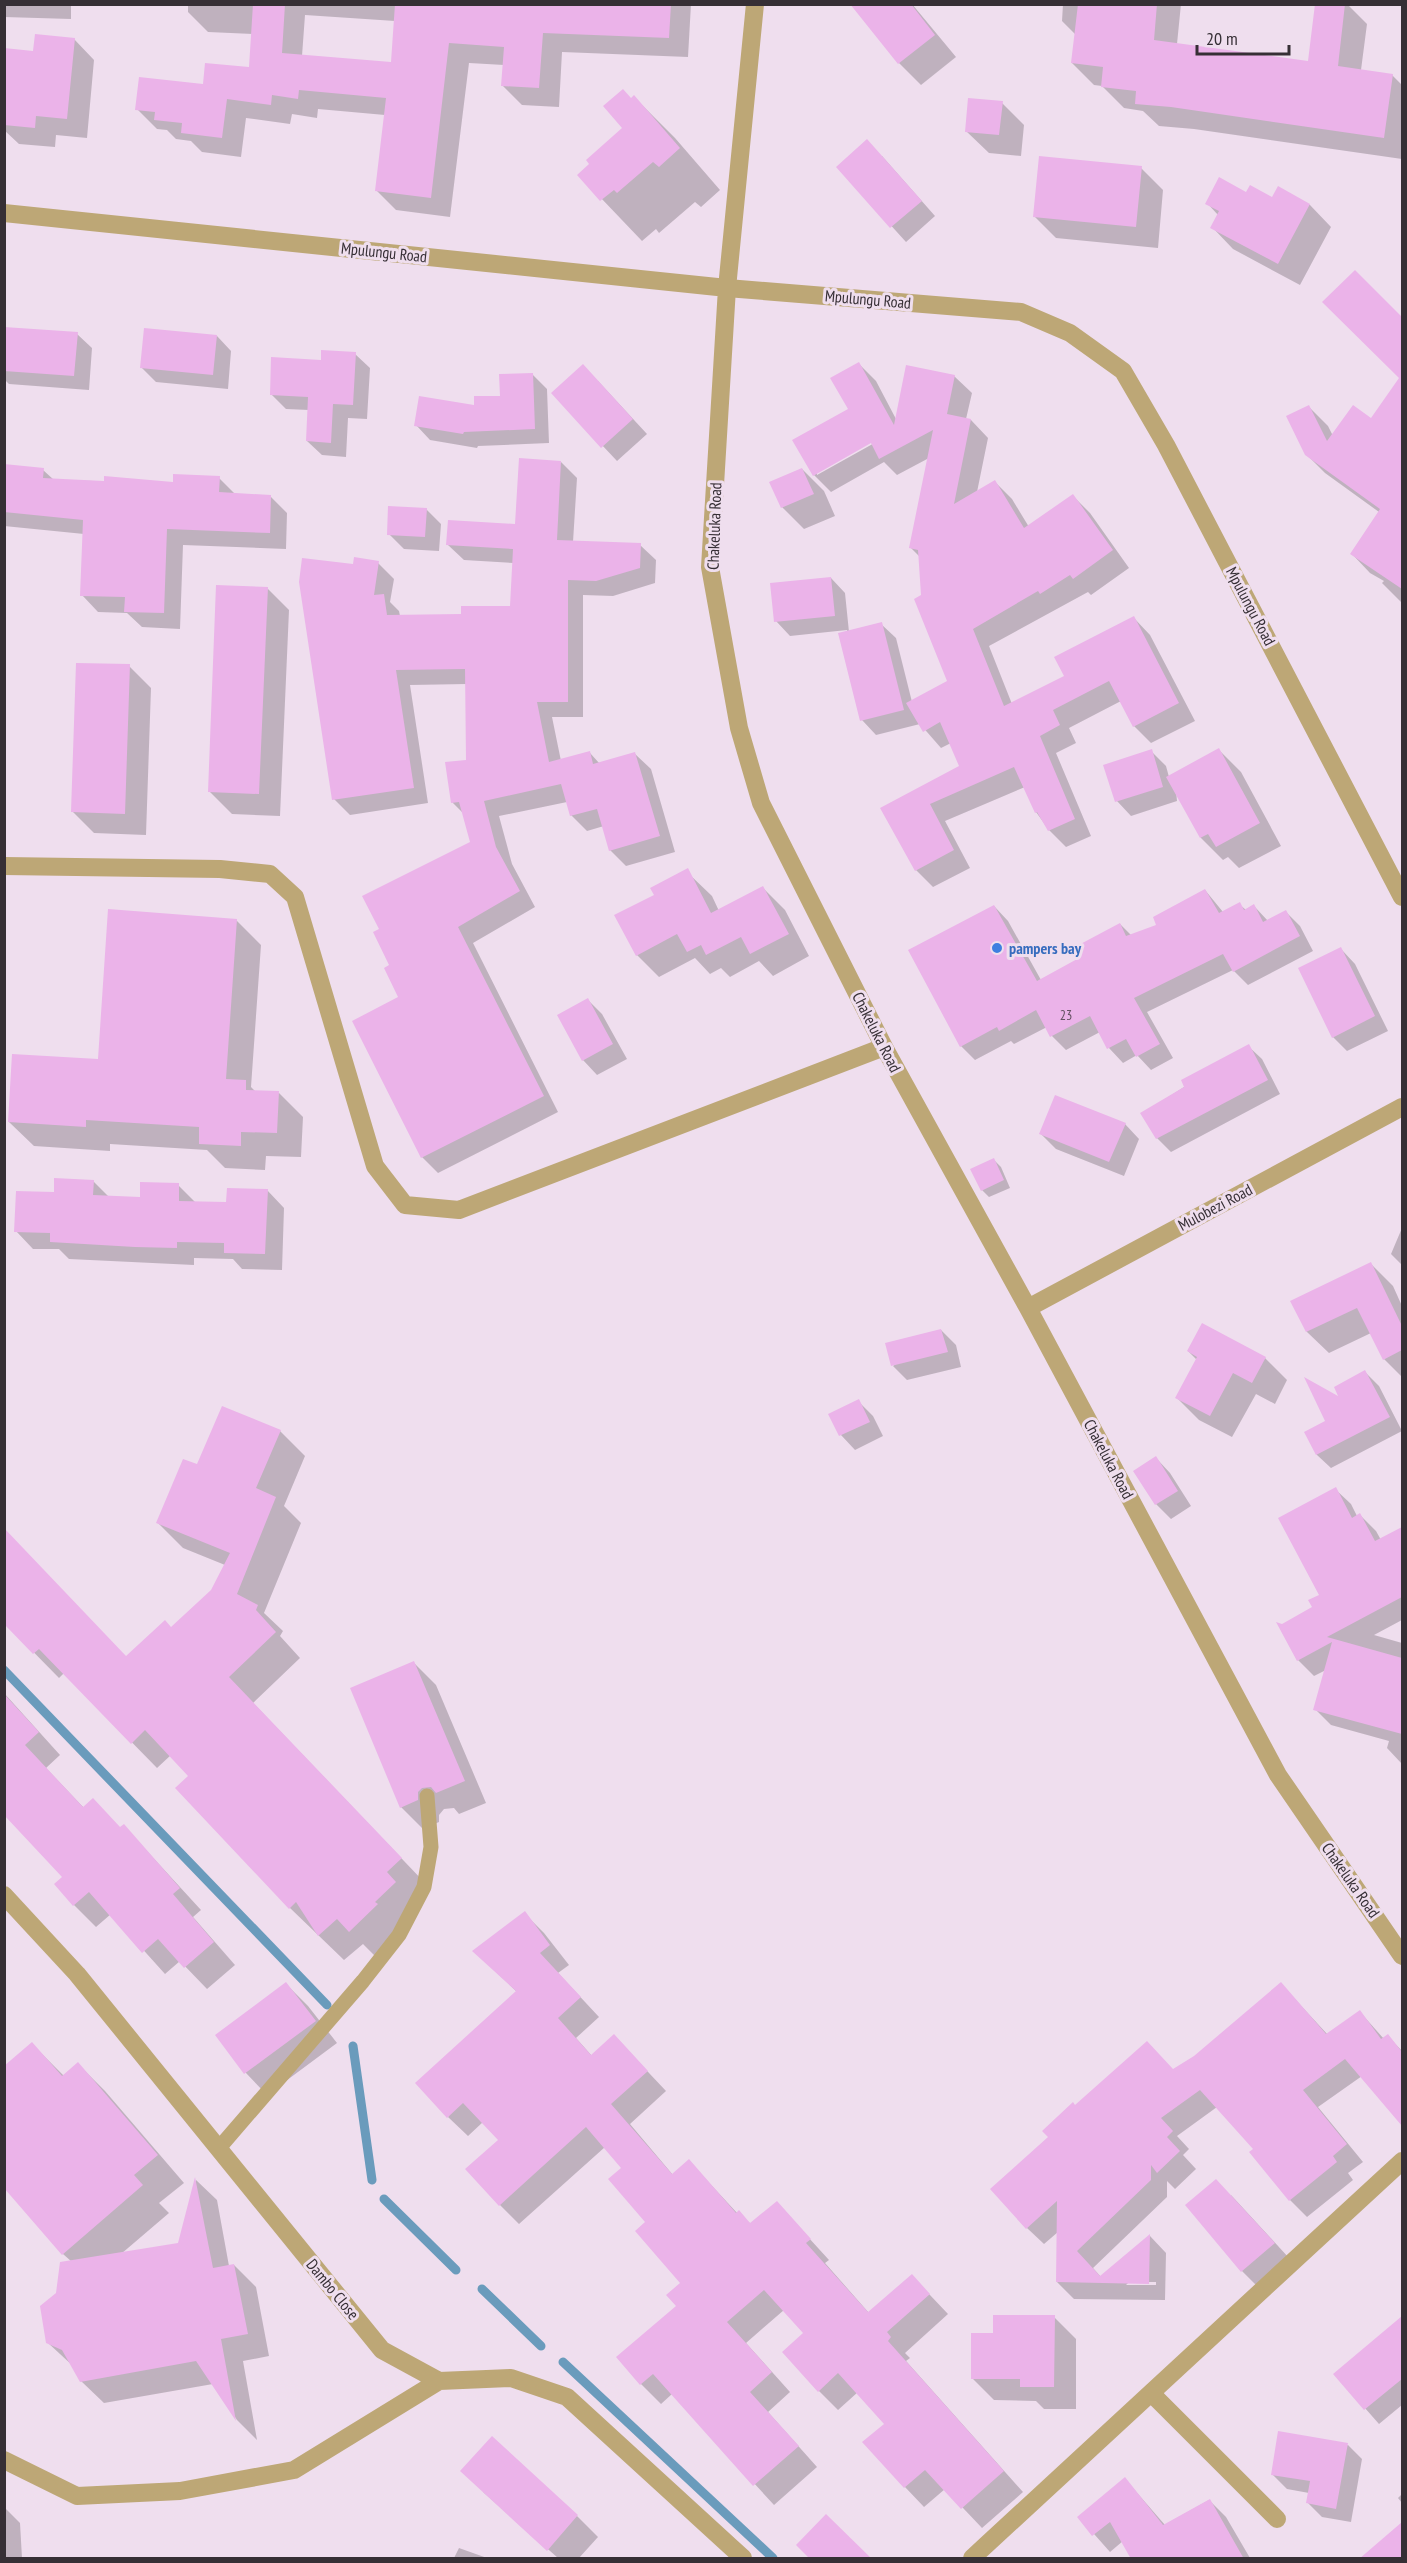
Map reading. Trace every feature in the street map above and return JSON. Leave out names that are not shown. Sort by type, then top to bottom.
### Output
[{"type":"street","name":"Chakeluka Road","points":[[755,4],[727,288],[710,567],[739,728],[761,803],[884,1047],[1028,1308],[1278,1775],[1402,1956]]},
{"type":"street","name":"Mpulungu Road","points":[[4,213],[727,288],[1022,312],[1070,333],[1123,371],[1166,445],[1402,897]]},
{"type":"street","points":[[4,866],[220,869],[270,874],[295,897],[375,1166],[405,1205],[459,1210],[884,1047]]},
{"type":"street","name":"Mulobezi Road","points":[[1028,1308],[1402,1107]]},
{"type":"street","name":"Dambo Close","points":[[4,1895],[77,1974],[382,2350],[439,2380],[511,2378],[567,2397],[743,2559]]},
{"type":"street","points":[[972,2559],[1402,2161]]},
{"type":"street","points":[[4,2460],[77,2496],[180,2492],[294,2470],[439,2380]]},
{"type":"street","points":[[1151,2393],[1276,2519]]},
{"type":"lane","points":[[219,2148],[363,1981],[399,1935],[424,1887],[431,1846],[427,1796]]},
{"type":"building","points":[[253,4],[285,4],[282,53],[391,62],[395,4],[671,4],[669,38],[543,33],[539,88],[501,86],[504,47],[449,43],[431,198],[375,191],[386,98],[299,90],[298,99],[272,95],[271,105],[227,99],[222,138],[181,133],[182,123],[154,120],[155,112],[135,110],[139,77],[203,84],[205,63],[249,67]]},
{"type":"building","points":[[850,4],[911,4],[935,35],[898,64]]},
{"type":"building","points":[[1078,4],[1157,4],[1154,40],[1308,61],[1315,4],[1345,4],[1338,66],[1393,74],[1384,138],[1171,107],[1135,104],[1136,91],[1101,87],[1103,67],[1071,63]]},
{"type":"building","points":[[35,34],[75,38],[67,119],[36,116],[35,128],[4,125],[4,48],[33,51]]},
{"type":"building","points":[[623,89],[631,98],[634,95],[680,148],[659,167],[653,162],[617,193],[614,190],[600,201],[577,175],[589,164],[586,160],[622,128],[603,106]]},
{"type":"building","points":[[968,98],[1003,101],[999,135],[965,132]]},
{"type":"building","points":[[867,139],[922,201],[890,228],[836,167]]},
{"type":"building","points":[[1039,156],[1142,166],[1136,227],[1033,217]]},
{"type":"building","points":[[1219,177],[1246,192],[1250,185],[1272,197],[1278,186],[1310,204],[1278,264],[1210,228],[1219,211],[1205,204]]},
{"type":"building","points":[[1355,270],[1402,317],[1402,589],[1350,554],[1380,509],[1305,455],[1286,416],[1309,405],[1327,441],[1353,405],[1371,418],[1399,378],[1322,302]]},
{"type":"building","points":[[4,327],[78,332],[74,376],[4,371]]},
{"type":"building","points":[[144,328],[217,335],[213,375],[140,368]]},
{"type":"building","points":[[321,350],[356,352],[353,405],[333,404],[331,443],[306,441],[308,397],[270,395],[271,357],[321,360]]},
{"type":"building","points":[[859,362],[894,425],[906,365],[955,375],[947,414],[971,419],[954,504],[995,480],[1024,528],[1073,494],[1113,550],[1073,579],[1070,575],[1040,594],[1038,591],[973,629],[1004,706],[1064,676],[1054,657],[1134,616],[1179,703],[1133,727],[1109,681],[1053,710],[1060,725],[1040,736],[1075,819],[1048,831],[1037,812],[1035,813],[1014,767],[930,804],[954,850],[915,871],[880,808],[959,766],[940,722],[923,732],[906,703],[947,681],[914,599],[921,595],[918,550],[909,548],[933,430],[879,459],[871,443],[813,476],[792,440],[848,409],[830,378]]},
{"type":"building","points":[[583,364],[633,419],[601,448],[551,393]]},
{"type":"building","points":[[533,373],[535,429],[464,432],[463,434],[414,426],[419,396],[474,405],[474,396],[500,396],[499,374]]},
{"type":"building","points":[[519,458],[561,461],[557,540],[641,543],[640,568],[596,581],[568,580],[568,702],[537,702],[549,762],[590,751],[593,764],[635,752],[660,836],[609,851],[597,809],[570,816],[561,784],[484,801],[496,847],[520,891],[458,927],[544,1096],[421,1158],[352,1021],[398,997],[384,968],[389,965],[373,932],[379,929],[362,896],[470,842],[459,802],[451,803],[445,762],[466,760],[465,669],[396,670],[414,788],[332,800],[299,582],[302,558],[353,564],[354,557],[379,561],[374,595],[384,594],[387,615],[461,614],[461,606],[510,606],[513,549],[446,545],[448,520],[515,524]]},
{"type":"building","points":[[4,464],[44,468],[43,478],[104,481],[104,476],[173,482],[173,474],[220,476],[219,492],[271,495],[270,533],[167,529],[164,613],[124,612],[125,597],[80,596],[83,520],[4,512]]},
{"type":"building","points":[[802,468],[814,494],[781,508],[769,482]]},
{"type":"building","points":[[388,506],[427,508],[425,537],[387,535]]},
{"type":"building","points":[[831,577],[835,616],[774,622],[770,583]]},
{"type":"building","points":[[216,585],[268,587],[259,794],[208,792]]},
{"type":"building","points":[[882,622],[904,710],[860,721],[838,633]]},
{"type":"building","points":[[76,663],[130,664],[125,814],[71,812]]},
{"type":"building","points":[[1219,748],[1260,823],[1216,847],[1208,834],[1200,838],[1166,777]]},
{"type":"building","points":[[1152,749],[1163,787],[1115,802],[1103,765]]},
{"type":"building","points":[[688,868],[711,913],[763,886],[789,934],[750,954],[741,937],[706,955],[701,945],[687,952],[677,934],[636,956],[614,915],[654,895],[650,888]]},
{"type":"building","points":[[1205,889],[1219,913],[1240,902],[1244,910],[1254,904],[1263,922],[1286,910],[1300,936],[1233,972],[1223,954],[1134,998],[1160,1044],[1136,1057],[1126,1039],[1107,1049],[1090,1016],[1050,1037],[1036,1010],[999,1031],[997,1027],[960,1047],[908,950],[994,905],[1037,981],[1079,958],[1073,948],[1120,923],[1126,936],[1156,925],[1153,917]]},
{"type":"building","points":[[108,909],[237,919],[226,1079],[246,1080],[246,1090],[279,1091],[277,1133],[241,1132],[241,1146],[199,1144],[199,1127],[86,1120],[86,1127],[8,1122],[12,1054],[98,1059]]},
{"type":"building","points":[[1341,947],[1375,1016],[1332,1038],[1298,968]]},
{"type":"building","points":[[588,998],[613,1044],[582,1061],[557,1015]]},
{"type":"building","points":[[1249,1044],[1268,1080],[1156,1139],[1140,1113],[1184,1087],[1181,1080]]},
{"type":"building","points":[[1055,1095],[1126,1123],[1109,1162],[1039,1134]]},
{"type":"building","points":[[994,1158],[1004,1180],[981,1191],[970,1169]]},
{"type":"building","points":[[54,1178],[94,1180],[93,1195],[140,1197],[140,1182],[179,1183],[179,1201],[226,1202],[227,1188],[268,1189],[265,1254],[224,1253],[224,1243],[177,1242],[177,1248],[135,1247],[50,1242],[50,1233],[14,1232],[16,1191],[54,1192]]},
{"type":"building","points":[[1371,1262],[1402,1326],[1402,1350],[1383,1360],[1357,1308],[1306,1332],[1290,1301]]},
{"type":"building","points":[[1202,1323],[1266,1357],[1252,1383],[1233,1373],[1210,1416],[1175,1398],[1197,1357],[1187,1351]]},
{"type":"building","points":[[941,1329],[948,1352],[891,1366],[885,1343]]},
{"type":"building","points":[[1365,1370],[1390,1417],[1316,1455],[1304,1432],[1325,1421],[1304,1377],[1338,1396],[1334,1387]]},
{"type":"building","points":[[859,1399],[870,1422],[839,1436],[828,1414]]},
{"type":"building","points":[[222,1406],[281,1430],[256,1488],[276,1497],[237,1594],[258,1605],[256,1610],[276,1632],[229,1677],[402,1858],[387,1872],[396,1882],[375,1902],[378,1904],[349,1932],[337,1919],[318,1936],[296,1902],[289,1909],[175,1788],[188,1776],[145,1730],[131,1744],[39,1649],[33,1654],[4,1624],[4,1528],[126,1656],[165,1620],[171,1627],[211,1590],[230,1553],[156,1523],[183,1459],[197,1464]]},
{"type":"building","points":[[1156,1456],[1178,1491],[1155,1505],[1133,1471]]},
{"type":"building","points":[[1336,1487],[1352,1518],[1360,1513],[1375,1541],[1402,1527],[1402,1597],[1327,1637],[1402,1658],[1402,1734],[1313,1710],[1332,1642],[1297,1661],[1276,1622],[1282,1624],[1312,1607],[1308,1600],[1319,1595],[1278,1518]]},
{"type":"building","points":[[414,1661],[465,1781],[436,1793],[431,1787],[422,1788],[418,1792],[418,1800],[400,1808],[350,1688]]},
{"type":"building","points":[[4,1694],[39,1732],[25,1745],[83,1807],[93,1798],[120,1827],[124,1824],[180,1888],[173,1894],[214,1942],[184,1968],[158,1939],[142,1953],[89,1892],[73,1906],[54,1884],[62,1877],[4,1815]]},
{"type":"building","points":[[525,1911],[550,1945],[540,1953],[581,1997],[558,2018],[591,2055],[614,2034],[648,2071],[611,2104],[672,2174],[689,2159],[736,2213],[739,2210],[750,2223],[777,2201],[811,2239],[806,2243],[868,2312],[912,2274],[930,2294],[887,2332],[891,2337],[888,2341],[1004,2471],[961,2509],[925,2470],[904,2488],[862,2442],[884,2424],[838,2373],[818,2392],[782,2352],[803,2333],[764,2290],[727,2322],[772,2372],[750,2392],[799,2446],[753,2486],[653,2374],[640,2385],[616,2357],[676,2306],[666,2295],[680,2283],[635,2231],[645,2222],[608,2179],[621,2168],[586,2127],[499,2206],[465,2169],[498,2140],[463,2103],[447,2118],[415,2083],[516,1991],[472,1951]]},
{"type":"building","points":[[286,1982],[316,2021],[244,2074],[215,2035]]},
{"type":"building","points":[[1281,1982],[1326,2034],[1360,2010],[1381,2039],[1388,2034],[1402,2052],[1402,2126],[1345,2059],[1303,2090],[1347,2144],[1333,2156],[1337,2162],[1289,2201],[1249,2152],[1253,2149],[1200,2090],[1161,2118],[1173,2131],[1167,2137],[1180,2151],[1157,2173],[1151,2165],[1151,2180],[1077,2251],[1100,2276],[1150,2234],[1149,2284],[1056,2282],[1057,2201],[1026,2229],[990,2189],[1048,2137],[1042,2131],[1073,2102],[1075,2105],[1147,2041],[1173,2069],[1194,2056]]},
{"type":"building","points":[[32,2042],[62,2076],[78,2062],[158,2155],[134,2175],[143,2185],[62,2255],[4,2188],[4,2066]]},
{"type":"building","points":[[195,2177],[213,2268],[234,2264],[248,2334],[221,2339],[236,2421],[196,2361],[80,2382],[62,2350],[46,2343],[40,2306],[56,2293],[60,2262],[178,2243]]},
{"type":"building","points":[[1216,2179],[1275,2243],[1241,2272],[1185,2205]]},
{"type":"building","points":[[993,2315],[1055,2315],[1054,2387],[1020,2387],[1020,2379],[971,2379],[971,2333],[993,2333]]},
{"type":"building","points":[[1402,2316],[1402,2379],[1364,2410],[1333,2374]]},
{"type":"building","points":[[1278,2431],[1348,2443],[1336,2509],[1306,2503],[1310,2481],[1271,2475]]},
{"type":"building","points":[[492,2436],[578,2515],[547,2551],[460,2471]]},
{"type":"building","points":[[1125,2477],[1163,2525],[1210,2499],[1244,2559],[1131,2559],[1110,2522],[1092,2536],[1077,2517]]},
{"type":"building","points":[[826,2514],[872,2559],[810,2559],[796,2545]]},
{"type":"building","points":[[1402,2522],[1402,2559],[1359,2559]]},
{"type":"waterway","points":[[4,1670],[327,2005]]},
{"type":"waterway","points":[[353,2046],[372,2180]]},
{"type":"waterway","points":[[384,2199],[456,2270]]},
{"type":"waterway","points":[[482,2289],[541,2346]]},
{"type":"waterway","points":[[563,2362],[773,2558]]},
{"type":"place","name":"pampers bay","points":[[997,948]]}]
